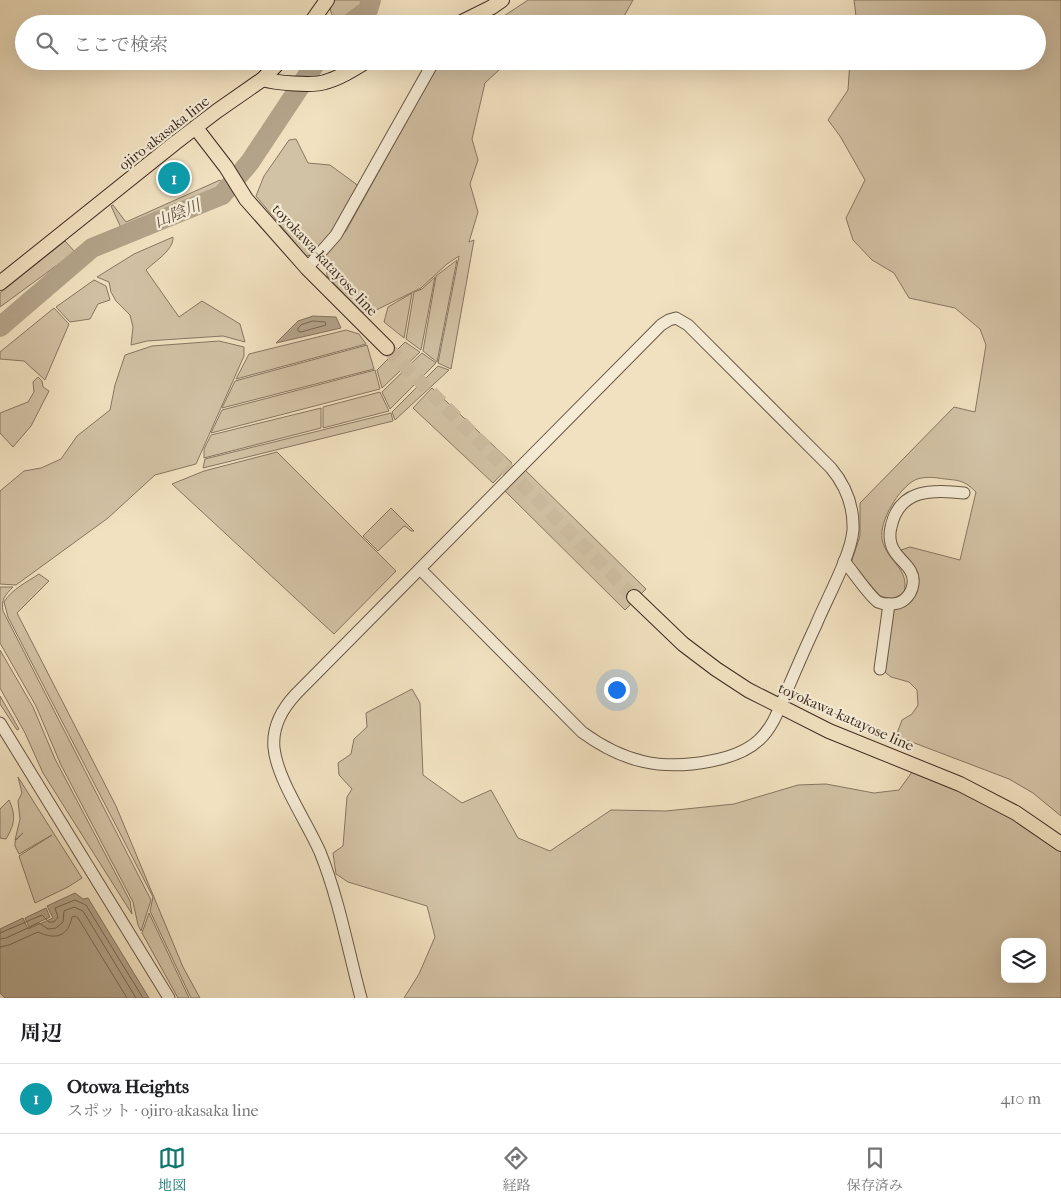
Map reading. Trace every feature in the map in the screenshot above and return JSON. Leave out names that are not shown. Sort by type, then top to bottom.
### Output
[{"type":"main road","points":[[316,15],[327,0]]},
{"type":"main road","points":[[476,15],[502,0]]},
{"type":"main road","points":[[275,70],[268,81],[324,83],[352,70]]},
{"type":"main road","name":"ojiro-akasaka line","points":[[0,283],[196,128],[268,81]]},
{"type":"main road","name":"toyokawa-katayose line","points":[[196,128],[226,167],[246,199],[307,268],[387,348]]},
{"type":"main road","name":"toyokawa-katayose line","points":[[634,597],[683,644],[748,690],[829,731],[960,784],[1016,813],[1061,844]]},
{"type":"street","points":[[307,268],[336,235],[429,70]]},
{"type":"street","points":[[361,998],[328,875],[319,851],[280,772],[276,758],[275,733],[278,720],[285,706],[296,694],[661,325],[676,318],[683,321],[831,468],[843,484],[848,495],[853,521],[852,533],[844,561],[781,706],[768,730],[758,741],[732,756],[681,766],[662,765],[629,758],[597,743],[582,732],[420,569]]},
{"type":"street","points":[[844,561],[878,602],[889,604],[901,603],[910,595],[914,584],[911,569],[894,552],[889,536],[892,521],[901,504],[914,495],[930,490],[964,493]]},
{"type":"street","points":[[880,669],[889,604]]},
{"type":"street","points":[[0,723],[169,998]]},
{"type":"shaded area","points":[[333,0],[369,0],[364,8],[352,15],[333,15],[331,6]]},
{"type":"shaded area","points":[[528,0],[633,0],[625,15],[506,15]]},
{"type":"shaded area","points":[[854,0],[1061,0],[1061,816],[1033,793],[1009,779],[896,736],[902,720],[912,714],[918,705],[917,690],[909,682],[891,677],[881,669],[893,609],[907,604],[916,594],[917,574],[910,560],[901,550],[910,547],[960,560],[976,492],[967,484],[959,481],[926,478],[915,480],[897,497],[887,515],[882,532],[882,539],[888,554],[904,577],[904,593],[892,599],[880,596],[851,563],[860,536],[860,503],[954,407],[975,412],[986,345],[980,329],[955,308],[909,298],[894,273],[872,260],[853,240],[846,218],[865,180],[840,136],[828,120],[848,90],[849,70],[1046,70],[1046,15],[856,15]]},
{"type":"shaded area","points":[[435,70],[499,70],[485,83],[472,139],[478,160],[470,184],[478,212],[469,242],[474,240],[451,369],[438,363],[459,256],[447,264],[421,288],[370,313],[361,312],[327,276],[325,255],[346,231]]},
{"type":"shaded area","points":[[296,139],[308,163],[330,165],[356,184],[359,189],[333,233],[314,254],[306,256],[256,196],[264,176],[289,140]]},
{"type":"shaded area","points":[[220,180],[224,187],[210,196],[123,232],[111,206],[113,205],[126,222]]},
{"type":"shaded area","points":[[173,237],[167,251],[146,270],[179,317],[202,301],[240,324],[245,342],[223,336],[147,341],[131,345],[133,327],[130,315],[116,301],[111,292],[109,282],[97,277],[134,254]]},
{"type":"shaded area","points":[[65,241],[75,252],[0,307],[0,293]]},
{"type":"shaded area","points":[[457,260],[437,362],[423,351],[436,276]]},
{"type":"shaded area","points":[[435,277],[421,350],[406,339],[414,292],[422,289]]},
{"type":"shaded area","points":[[94,280],[106,286],[110,300],[98,304],[90,319],[70,322],[56,307]]},
{"type":"shaded area","points":[[412,293],[404,338],[384,322],[388,307]]},
{"type":"shaded area","points":[[54,308],[69,324],[45,380],[24,361],[0,359],[0,352]]},
{"type":"shaded area","points":[[346,330],[359,334],[366,344],[236,379],[249,354]]},
{"type":"shaded area","points":[[219,341],[244,347],[244,356],[196,464],[155,475],[108,518],[16,585],[0,584],[0,491],[24,471],[41,468],[61,459],[77,436],[110,410],[115,385],[125,355],[152,346]]},
{"type":"shaded area","points":[[405,342],[420,352],[382,388],[377,370]]},
{"type":"shaded area","points":[[367,345],[374,369],[222,408],[235,381]]},
{"type":"shaded area","points":[[422,353],[436,363],[390,409],[382,392]]},
{"type":"shaded area","points":[[438,366],[449,370],[395,420],[392,412]]},
{"type":"shaded area","points":[[375,370],[380,389],[211,433],[222,410]]},
{"type":"shaded area","points":[[38,377],[42,381],[43,387],[49,391],[31,426],[13,447],[0,433],[0,413],[28,402],[34,392],[33,382]]},
{"type":"shaded area","points":[[432,388],[512,463],[493,483],[413,408]]},
{"type":"shaded area","points":[[380,392],[389,411],[323,428],[323,407]]},
{"type":"shaded area","points":[[321,408],[321,428],[204,458],[204,449],[211,435]]},
{"type":"shaded area","points":[[391,413],[393,421],[203,468],[205,459]]},
{"type":"shaded area","points":[[277,452],[396,571],[334,634],[172,484],[204,471]]},
{"type":"shaded area","points":[[525,470],[646,589],[625,610],[505,491]]},
{"type":"shaded area","points":[[391,508],[414,531],[405,526],[403,527],[378,551],[363,536]]},
{"type":"shaded area","points":[[39,574],[49,581],[17,613],[116,806],[183,967],[200,998],[191,998],[150,911],[153,897],[8,617],[4,602],[7,597]]},
{"type":"shaded area","points":[[0,587],[13,587],[4,598],[3,611],[151,900],[141,931],[133,902],[61,765],[36,706],[0,643]]},
{"type":"shaded area","points":[[0,650],[33,707],[55,759],[130,901],[132,914],[43,773],[25,733],[0,688]]},
{"type":"shaded area","points":[[412,689],[420,703],[423,775],[462,803],[491,790],[518,838],[550,851],[611,810],[666,811],[734,804],[798,785],[826,784],[874,793],[899,790],[915,768],[1061,839],[1061,998],[404,998],[419,974],[435,937],[427,906],[348,882],[336,874],[333,853],[343,846],[347,797],[352,789],[339,775],[338,763],[351,754],[354,739],[367,727],[366,713]]},
{"type":"shaded area","points":[[0,696],[19,729],[17,730],[0,704]]},
{"type":"shaded area","points":[[18,777],[82,878],[35,903],[19,856],[52,835],[19,854],[15,841],[23,833],[15,840],[20,819],[18,801],[22,793]]},
{"type":"shaded area","points":[[9,800],[14,820],[6,839],[0,838],[0,809]]},
{"type":"shaded area","points":[[149,913],[189,998],[178,998],[142,933]]},
{"type":"water","points":[[313,316],[336,317],[341,328],[276,343],[298,321]]},
{"type":"water","points":[[75,893],[83,899],[88,898],[149,998],[5,998],[0,993],[0,929],[23,918],[28,929],[53,918],[47,906]]},
{"type":"water","points":[[46,908],[50,917],[29,927],[25,918]]},
{"type":"waterway","name":"山陰川","points":[[361,15],[368,10],[371,0]]},
{"type":"waterway","name":"山陰川","points":[[0,327],[92,248],[222,195],[250,162],[311,70]]},
{"type":"tunnel","points":[[387,348],[634,597]]},
{"type":"place","name":"Otowa Heights","points":[[174,178]]}]
